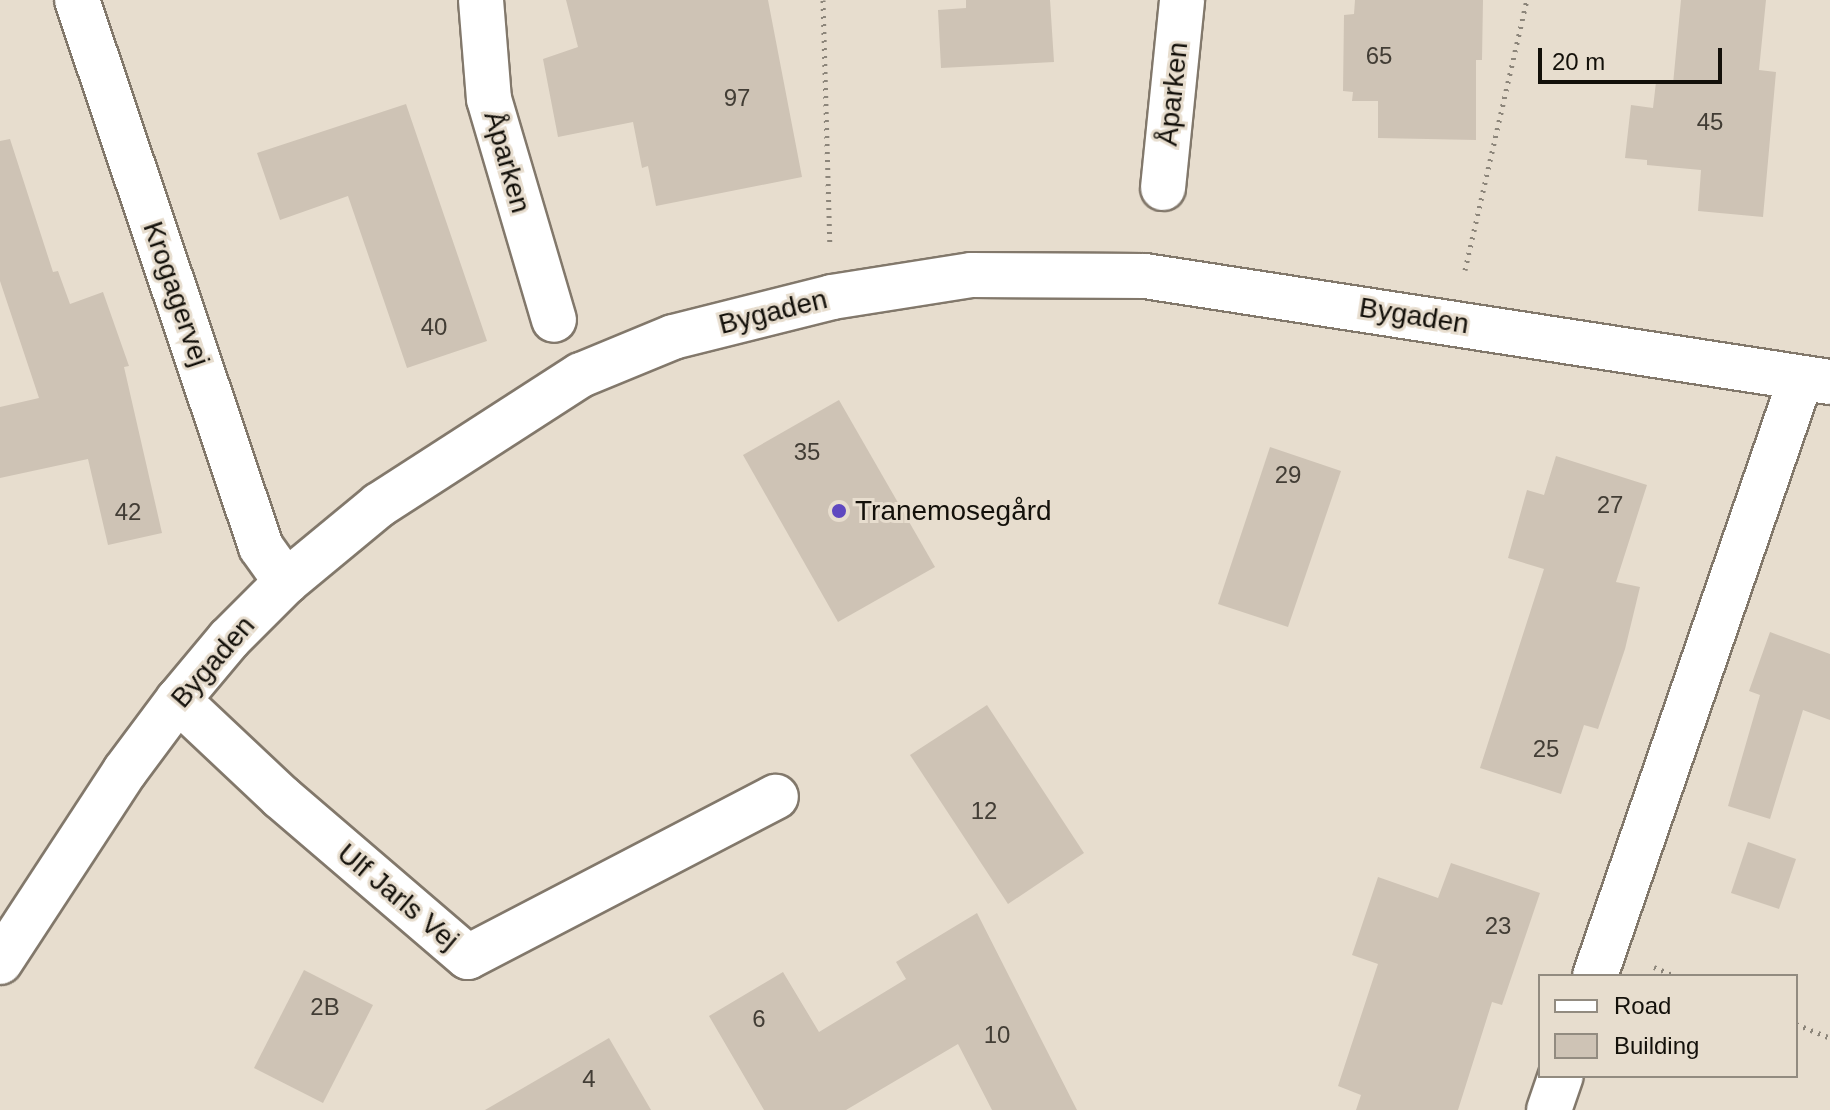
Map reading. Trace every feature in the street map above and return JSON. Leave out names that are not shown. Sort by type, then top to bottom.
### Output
[{"type":"street","name":"Krogagervej","points":[[77,0],[261,547],[286,582]]},
{"type":"street","name":"Åparken","points":[[481,0],[489,99],[554,320]]},
{"type":"street","name":"Åparken","points":[[1163,188],[1182,0]]},
{"type":"street","name":"Bygaden","points":[[0,962],[125,771],[229,639],[286,582],[379,505],[581,375],[673,337],[832,297],[971,275],[1145,276],[1816,380],[1596,974]]},
{"type":"street","name":"Ulf Jarls Vej","points":[[178,700],[281,797],[468,957],[776,797]]},
{"type":"street","points":[[1549,1110],[1560,1078]]},
{"type":"path","points":[[823,0],[832,297]]},
{"type":"path","points":[[1453,322],[1527,0]]},
{"type":"path","points":[[1798,1025],[1830,1038]]},
{"type":"building","points":[[566,0],[768,0],[802,177],[656,206],[648,166],[642,168],[633,122],[558,137],[543,59],[578,47]]},
{"type":"building","points":[[966,0],[1050,0],[1054,62],[941,68],[938,10],[966,8]]},
{"type":"building","points":[[1355,0],[1483,0],[1482,60],[1476,60],[1476,140],[1378,138],[1378,101],[1352,101],[1353,92],[1343,91],[1344,15],[1354,14]]},
{"type":"building","points":[[1681,0],[1766,0],[1759,70],[1776,72],[1763,217],[1698,211],[1701,170],[1647,165],[1647,160],[1625,158],[1631,105],[1653,108],[1656,82],[1673,84]]},
{"type":"building","points":[[406,104],[487,341],[407,368],[348,196],[280,220],[257,153]]},
{"type":"building","points":[[10,139],[53,272],[58,271],[70,304],[103,292],[129,366],[124,367],[162,533],[108,545],[88,459],[0,478],[0,407],[39,398],[0,281],[0,141]]},
{"type":"building","name":"Tranemosegård","points":[[839,400],[935,567],[838,622],[743,455]]},
{"type":"building","points":[[1270,447],[1341,471],[1288,627],[1218,604]]},
{"type":"building","points":[[1556,456],[1647,485],[1616,582],[1640,587],[1625,649],[1598,729],[1584,725],[1561,794],[1480,768],[1544,569],[1508,558],[1527,490],[1544,495]]},
{"type":"building","points":[[1770,632],[1830,654],[1830,720],[1803,710],[1770,819],[1728,806],[1760,695],[1749,691]]},
{"type":"building","points":[[987,705],[1084,853],[1008,904],[910,755]]},
{"type":"building","points":[[1748,842],[1796,859],[1779,909],[1731,893]]},
{"type":"building","points":[[1451,863],[1540,893],[1502,1005],[1492,1002],[1458,1110],[1356,1110],[1361,1095],[1338,1086],[1378,964],[1352,955],[1378,877],[1438,898]]},
{"type":"building","points":[[977,913],[1077,1110],[992,1110],[958,1044],[846,1110],[764,1110],[709,1016],[783,972],[819,1032],[906,979],[896,962]]},
{"type":"building","points":[[304,970],[373,1005],[323,1103],[254,1068]]},
{"type":"building","points":[[609,1038],[651,1110],[485,1110]]},
{"type":"place","name":"Tranemosegård","points":[[839,511]]}]
